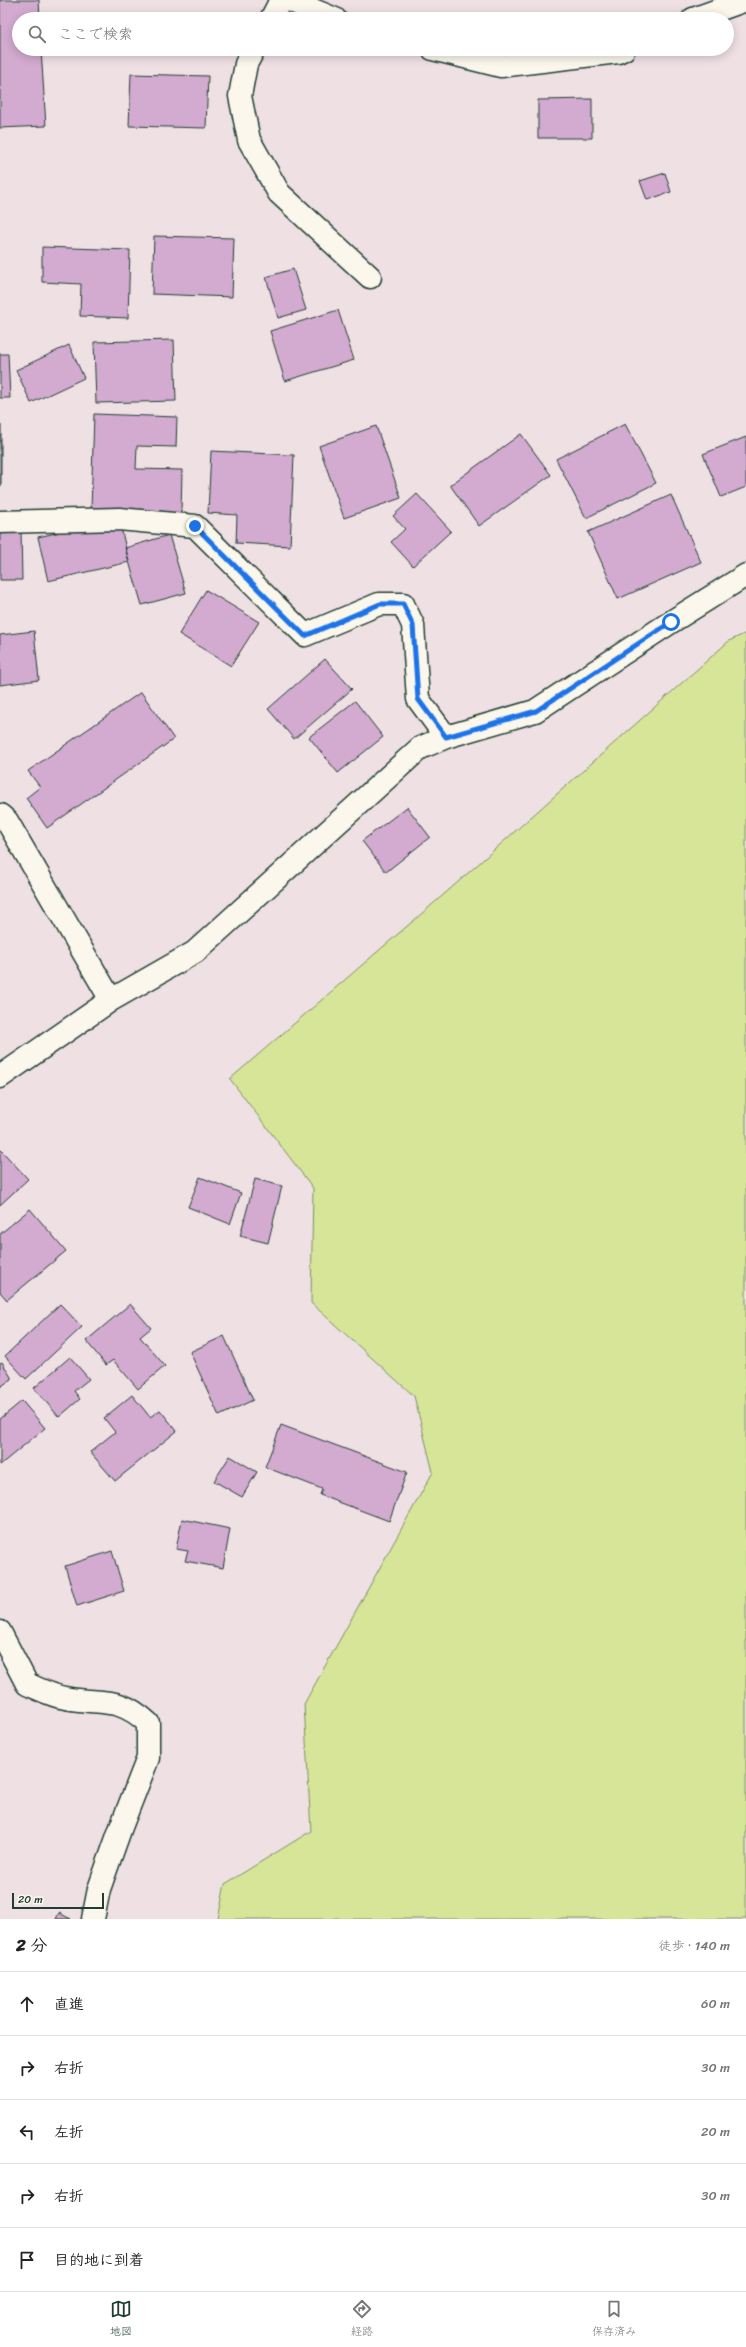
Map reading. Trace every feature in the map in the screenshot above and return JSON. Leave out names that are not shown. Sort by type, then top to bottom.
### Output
[{"type":"street","points":[[275,12],[281,0]]},
{"type":"street","points":[[289,0],[318,12]]},
{"type":"street","points":[[713,12],[746,0]]},
{"type":"street","points":[[250,56],[246,64],[240,96],[249,140],[279,193],[370,278]]},
{"type":"street","points":[[461,56],[501,66],[585,56]]},
{"type":"street","points":[[0,522],[119,519],[195,526],[305,636],[380,604],[403,604],[413,625],[418,699],[446,737]]},
{"type":"street","points":[[0,1076],[111,1000],[195,952],[420,748],[446,737],[536,711],[746,575]]},
{"type":"street","points":[[0,814],[7,821],[111,1000]]},
{"type":"street","points":[[0,1632],[27,1684],[64,1698],[115,1703],[134,1710],[148,1723],[148,1758],[121,1827],[99,1890],[93,1919]]},
{"type":"green space","points":[[746,633],[746,1919],[218,1919],[225,1884],[311,1831],[304,1704],[433,1472],[414,1396],[311,1303],[313,1188],[230,1079],[449,890],[729,641]]},
{"type":"building","points":[[0,0],[39,0],[40,12],[12,12],[12,56],[41,56],[46,126],[0,128]]},
{"type":"building","points":[[131,74],[208,76],[206,128],[129,126]]},
{"type":"building","points":[[592,99],[592,138],[538,138],[538,100]]},
{"type":"building","points":[[665,173],[671,192],[647,200],[640,181]]},
{"type":"building","points":[[154,236],[234,238],[232,297],[152,294]]},
{"type":"building","points":[[42,247],[130,250],[128,318],[80,316],[81,284],[42,282]]},
{"type":"building","points":[[293,269],[306,310],[278,318],[266,277]]},
{"type":"building","points":[[338,310],[354,360],[285,381],[270,331]]},
{"type":"building","points":[[174,340],[176,401],[96,403],[94,342]]},
{"type":"building","points":[[69,345],[84,378],[31,403],[16,370]]},
{"type":"building","points":[[0,354],[8,354],[10,398],[0,398]]},
{"type":"building","points":[[94,414],[177,417],[176,447],[137,446],[136,469],[182,470],[181,513],[91,510]]},
{"type":"building","points":[[625,424],[656,483],[586,518],[556,459]]},
{"type":"building","points":[[0,425],[1,486],[0,486]]},
{"type":"building","points":[[376,426],[401,498],[344,518],[319,446]]},
{"type":"building","points":[[521,434],[551,475],[479,526],[450,485]]},
{"type":"building","points":[[746,437],[746,487],[721,497],[703,454]]},
{"type":"building","points":[[211,451],[294,455],[290,546],[236,543],[237,515],[208,513]]},
{"type":"building","points":[[417,494],[451,531],[413,566],[391,542],[405,529],[393,516]]},
{"type":"building","points":[[671,495],[701,562],[618,599],[588,532]]},
{"type":"building","points":[[119,519],[129,562],[48,581],[38,537]]},
{"type":"building","points":[[0,531],[21,531],[22,580],[0,580]]},
{"type":"building","points":[[169,535],[186,593],[142,605],[125,548]]},
{"type":"building","points":[[206,590],[259,622],[231,666],[179,634]]},
{"type":"building","points":[[34,631],[39,680],[0,685],[0,635]]},
{"type":"building","points":[[325,659],[352,689],[294,739],[268,709]]},
{"type":"building","points":[[141,692],[174,739],[47,828],[26,798],[40,787],[28,771]]},
{"type":"building","points":[[355,701],[383,737],[338,773],[309,737]]},
{"type":"building","points":[[407,807],[430,837],[386,872],[362,841]]},
{"type":"building","points":[[0,1149],[28,1179],[0,1205]]},
{"type":"building","points":[[200,1177],[241,1193],[230,1224],[188,1207]]},
{"type":"building","points":[[255,1179],[282,1186],[268,1243],[240,1236]]},
{"type":"building","points":[[30,1209],[66,1251],[7,1300],[0,1292],[0,1234]]},
{"type":"building","points":[[60,1304],[82,1327],[26,1379],[5,1356]]},
{"type":"building","points":[[130,1304],[151,1328],[140,1337],[165,1366],[138,1389],[113,1360],[106,1365],[86,1341]]},
{"type":"building","points":[[224,1336],[253,1400],[219,1416],[190,1352]]},
{"type":"building","points":[[70,1357],[89,1379],[74,1391],[80,1399],[59,1417],[34,1388]]},
{"type":"building","points":[[2,1362],[12,1379],[0,1387],[0,1363]]},
{"type":"building","points":[[132,1395],[150,1417],[160,1410],[177,1431],[115,1481],[90,1452],[115,1432],[104,1418]]},
{"type":"building","points":[[22,1401],[45,1428],[0,1465],[0,1419]]},
{"type":"building","points":[[281,1425],[407,1472],[389,1521],[320,1495],[322,1489],[265,1467]]},
{"type":"building","points":[[230,1456],[257,1472],[242,1497],[214,1481]]},
{"type":"building","points":[[182,1519],[230,1529],[223,1568],[185,1561],[188,1551],[176,1549]]},
{"type":"building","points":[[112,1551],[124,1591],[77,1606],[65,1566]]},
{"type":"building","points":[[59,1913],[71,1919],[56,1919]]},
{"type":"route","points":[[195,526],[305,636],[380,604],[403,604],[413,625],[418,699],[446,737],[536,711],[671,622]]}]
